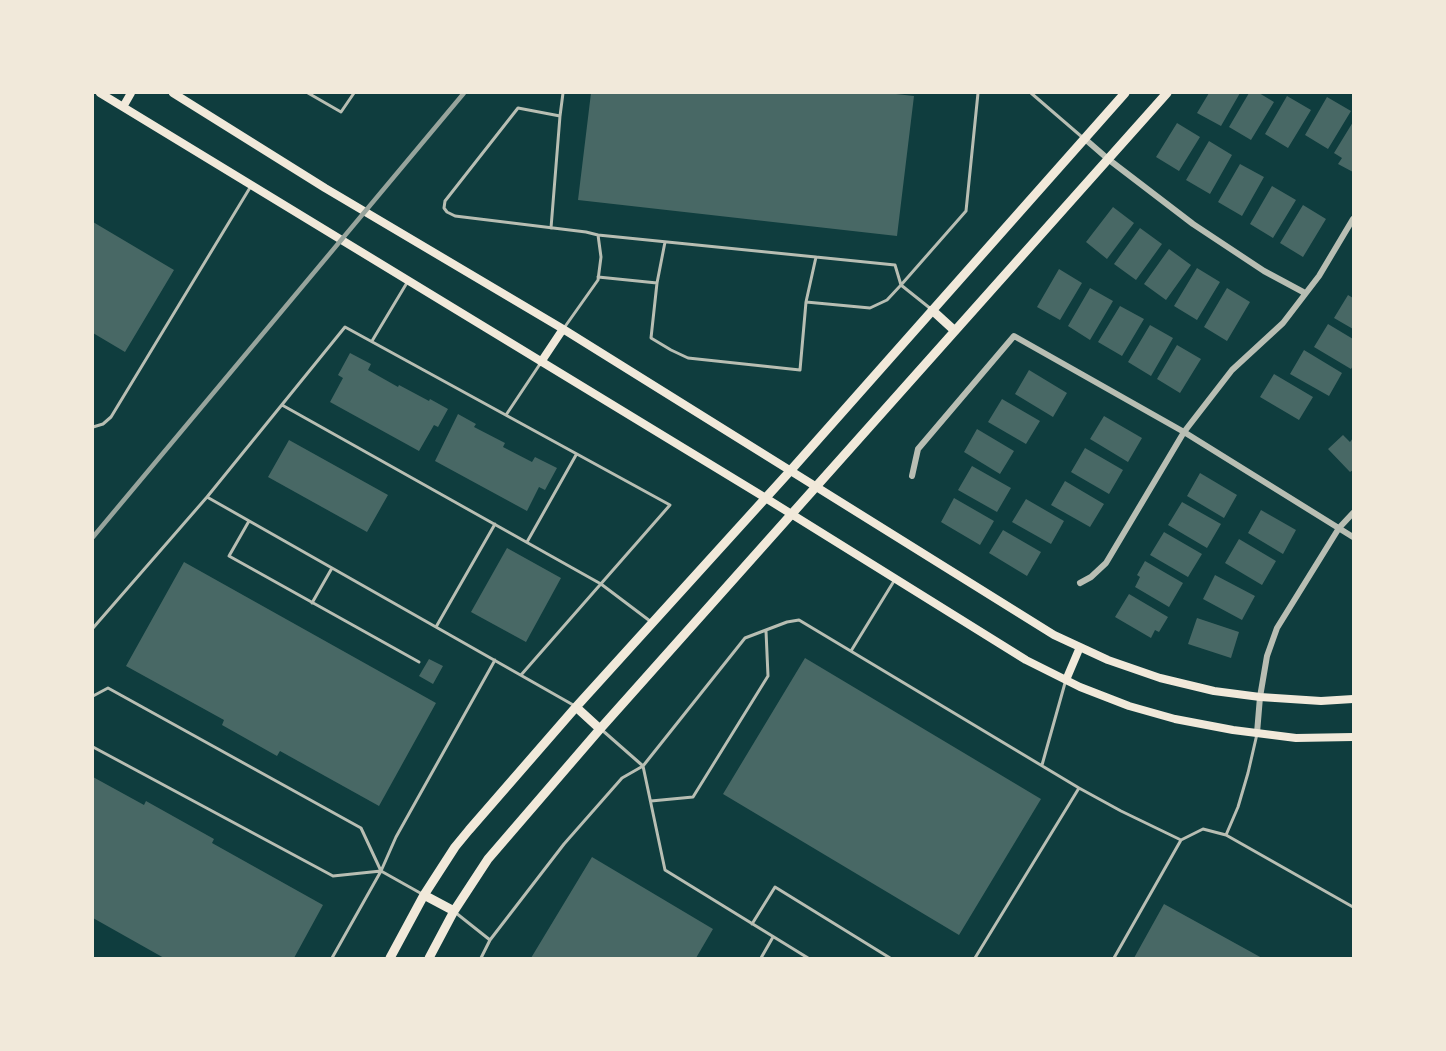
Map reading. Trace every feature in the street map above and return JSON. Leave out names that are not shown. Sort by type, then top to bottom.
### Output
[{"type":"main road","points":[[100,93],[764,497],[1026,660],[1066,680],[1129,706],[1163,716],[1296,738],[1353,737]]},
{"type":"main road","points":[[123,107],[131,93]]},
{"type":"main road","points":[[173,93],[325,188],[563,329],[1054,635],[1108,660],[1160,678],[1214,691],[1321,701],[1353,699]]},
{"type":"main road","points":[[390,958],[424,895],[469,830],[576,707],[764,497],[791,470],[1125,93]]},
{"type":"main road","points":[[429,958],[454,911],[488,859],[600,729],[1167,93]]},
{"type":"main road","points":[[932,310],[955,331]]},
{"type":"main road","points":[[541,362],[563,329]]},
{"type":"main road","points":[[1066,680],[1080,647]]},
{"type":"main road","points":[[576,707],[600,729]]},
{"type":"main road","points":[[424,895],[454,911]]},
{"type":"street","points":[[1084,139],[1193,224],[1264,271],[1305,292]]},
{"type":"street","points":[[1080,583],[1091,577],[1106,563],[1184,432],[1232,370],[1283,323],[1319,276],[1353,219]]},
{"type":"street","points":[[912,476],[918,449],[1014,336],[1184,432],[1353,537]]},
{"type":"street","points":[[1257,733],[1267,656],[1277,628],[1339,528],[1353,513]]},
{"type":"lane","points":[[309,93],[341,112],[354,93]]},
{"type":"lane","points":[[552,228],[563,93]]},
{"type":"lane","points":[[806,302],[870,308],[887,300],[966,211],[978,93]]},
{"type":"lane","points":[[1031,93],[1084,139]]},
{"type":"lane","points":[[560,116],[518,108],[446,201],[444,208],[447,212],[455,216],[597,235],[895,265],[901,285],[932,310]]},
{"type":"lane","points":[[93,427],[103,424],[111,417],[251,186]]},
{"type":"lane","points":[[563,329],[598,277],[601,257],[597,235]]},
{"type":"lane","points":[[665,242],[657,283],[651,338],[688,357],[800,370],[806,302],[816,257]]},
{"type":"lane","points":[[598,277],[657,283]]},
{"type":"lane","points":[[372,341],[408,281]]},
{"type":"lane","points":[[93,628],[207,497],[345,327],[670,506],[521,675]]},
{"type":"lane","points":[[506,415],[541,362]]},
{"type":"lane","points":[[282,405],[601,584],[652,622]]},
{"type":"lane","points":[[527,543],[576,454]]},
{"type":"lane","points":[[207,497],[576,707]]},
{"type":"lane","points":[[249,521],[229,556],[419,662]]},
{"type":"lane","points":[[436,627],[495,524]]},
{"type":"lane","points":[[312,603],[332,568]]},
{"type":"lane","points":[[851,651],[895,579]]},
{"type":"lane","points":[[481,958],[490,940],[571,836],[622,778],[643,766],[745,638],[799,620],[1079,788],[1181,840]]},
{"type":"lane","points":[[651,801],[693,797],[768,676],[766,630]]},
{"type":"lane","points":[[333,958],[381,871],[396,837],[495,660]]},
{"type":"lane","points":[[1042,765],[1066,680]]},
{"type":"lane","points":[[93,696],[108,688],[361,828],[381,871]]},
{"type":"lane","points":[[600,729],[643,766],[664,870],[808,958]]},
{"type":"lane","points":[[1226,835],[1238,807],[1257,733]]},
{"type":"lane","points":[[93,747],[333,876],[381,871],[424,895]]},
{"type":"lane","points":[[975,958],[1079,788]]},
{"type":"lane","points":[[1114,958],[1181,840],[1203,829],[1226,835],[1353,907]]},
{"type":"lane","points":[[752,924],[775,887],[890,958]]},
{"type":"lane","points":[[454,911],[490,940]]},
{"type":"lane","points":[[761,958],[773,937]]},
{"type":"building","points":[[591,93],[887,93],[914,96],[897,236],[578,200]]},
{"type":"building","points":[[1209,93],[1240,93],[1221,126],[1197,113]]},
{"type":"building","points":[[1249,93],[1259,93],[1274,102],[1251,140],[1229,127]]},
{"type":"building","points":[[1287,96],[1311,110],[1288,148],[1265,134]]},
{"type":"building","points":[[1327,97],[1351,111],[1328,149],[1305,135]]},
{"type":"building","points":[[1353,122],[1353,172],[1338,164],[1342,158],[1334,153]]},
{"type":"building","points":[[1177,123],[1200,137],[1179,171],[1156,157]]},
{"type":"building","points":[[1209,141],[1232,155],[1210,194],[1186,180]]},
{"type":"building","points":[[1240,164],[1264,177],[1242,216],[1218,202]]},
{"type":"building","points":[[1272,186],[1296,200],[1273,238],[1250,224]]},
{"type":"building","points":[[1303,205],[1326,219],[1303,257],[1280,243]]},
{"type":"building","points":[[1113,207],[1134,223],[1107,259],[1086,242]]},
{"type":"building","points":[[93,222],[174,270],[125,352],[93,333]]},
{"type":"building","points":[[1140,228],[1162,244],[1136,280],[1114,264]]},
{"type":"building","points":[[1169,249],[1191,265],[1166,300],[1144,284]]},
{"type":"building","points":[[1197,268],[1220,282],[1197,320],[1174,306]]},
{"type":"building","points":[[1059,269],[1082,283],[1060,320],[1037,307]]},
{"type":"building","points":[[1090,288],[1113,301],[1090,340],[1068,326]]},
{"type":"building","points":[[1227,288],[1250,302],[1227,341],[1204,327]]},
{"type":"building","points":[[1348,295],[1353,298],[1353,329],[1334,318]]},
{"type":"building","points":[[1120,306],[1144,319],[1122,356],[1098,342]]},
{"type":"building","points":[[1328,324],[1353,339],[1351,369],[1314,347]]},
{"type":"building","points":[[1150,325],[1173,338],[1151,376],[1128,362]]},
{"type":"building","points":[[1177,345],[1201,359],[1180,393],[1157,379]]},
{"type":"building","points":[[1304,350],[1342,373],[1329,396],[1290,374]]},
{"type":"building","points":[[350,353],[371,364],[368,370],[398,387],[399,385],[448,409],[438,427],[434,425],[419,451],[330,402],[343,378],[338,375]]},
{"type":"building","points":[[1029,370],[1067,393],[1053,417],[1015,394]]},
{"type":"building","points":[[1274,374],[1313,397],[1299,420],[1260,397]]},
{"type":"building","points":[[1002,399],[1040,421],[1026,444],[988,422]]},
{"type":"building","points":[[458,414],[476,424],[474,427],[505,443],[503,447],[532,462],[535,457],[557,468],[545,490],[539,487],[527,511],[435,461]]},
{"type":"building","points":[[1104,416],[1142,438],[1128,462],[1090,439]]},
{"type":"building","points":[[977,429],[1014,451],[1000,474],[964,452]]},
{"type":"building","points":[[1343,435],[1350,442],[1353,438],[1353,470],[1350,472],[1328,449]]},
{"type":"building","points":[[289,440],[388,495],[367,532],[268,477]]},
{"type":"building","points":[[1085,448],[1123,470],[1109,494],[1071,472]]},
{"type":"building","points":[[972,466],[1011,488],[997,512],[958,490]]},
{"type":"building","points":[[1200,473],[1237,495],[1224,518],[1187,496]]},
{"type":"building","points":[[1065,481],[1104,504],[1090,527],[1051,505]]},
{"type":"building","points":[[954,498],[994,521],[980,545],[941,522]]},
{"type":"building","points":[[1026,499],[1064,521],[1051,544],[1012,522]]},
{"type":"building","points":[[1182,502],[1221,524],[1207,548],[1168,525]]},
{"type":"building","points":[[1261,510],[1296,530],[1283,554],[1248,533]]},
{"type":"building","points":[[1003,530],[1041,552],[1027,576],[989,553]]},
{"type":"building","points":[[1164,532],[1202,554],[1188,577],[1150,555]]},
{"type":"building","points":[[1239,539],[1276,561],[1262,585],[1225,563]]},
{"type":"building","points":[[507,548],[561,578],[526,642],[471,612]]},
{"type":"building","points":[[1145,561],[1183,583],[1169,607],[1135,587],[1140,577],[1137,575]]},
{"type":"building","points":[[184,562],[436,703],[379,806],[280,751],[277,756],[222,725],[224,720],[126,666]]},
{"type":"building","points":[[1215,575],[1255,596],[1242,620],[1203,599]]},
{"type":"building","points":[[1129,594],[1168,617],[1159,632],[1155,630],[1151,638],[1115,617]]},
{"type":"building","points":[[1197,618],[1239,632],[1231,658],[1188,644]]},
{"type":"building","points":[[805,658],[1041,799],[959,935],[723,794]]},
{"type":"building","points":[[429,659],[443,666],[433,684],[419,676]]},
{"type":"building","points":[[93,777],[144,805],[146,801],[214,839],[212,843],[323,905],[294,958],[164,958],[93,918]]},
{"type":"building","points":[[592,857],[713,929],[696,958],[531,958]]},
{"type":"building","points":[[1164,904],[1262,958],[1134,958]]},
{"type":"railway","points":[[93,537],[464,93]]}]
